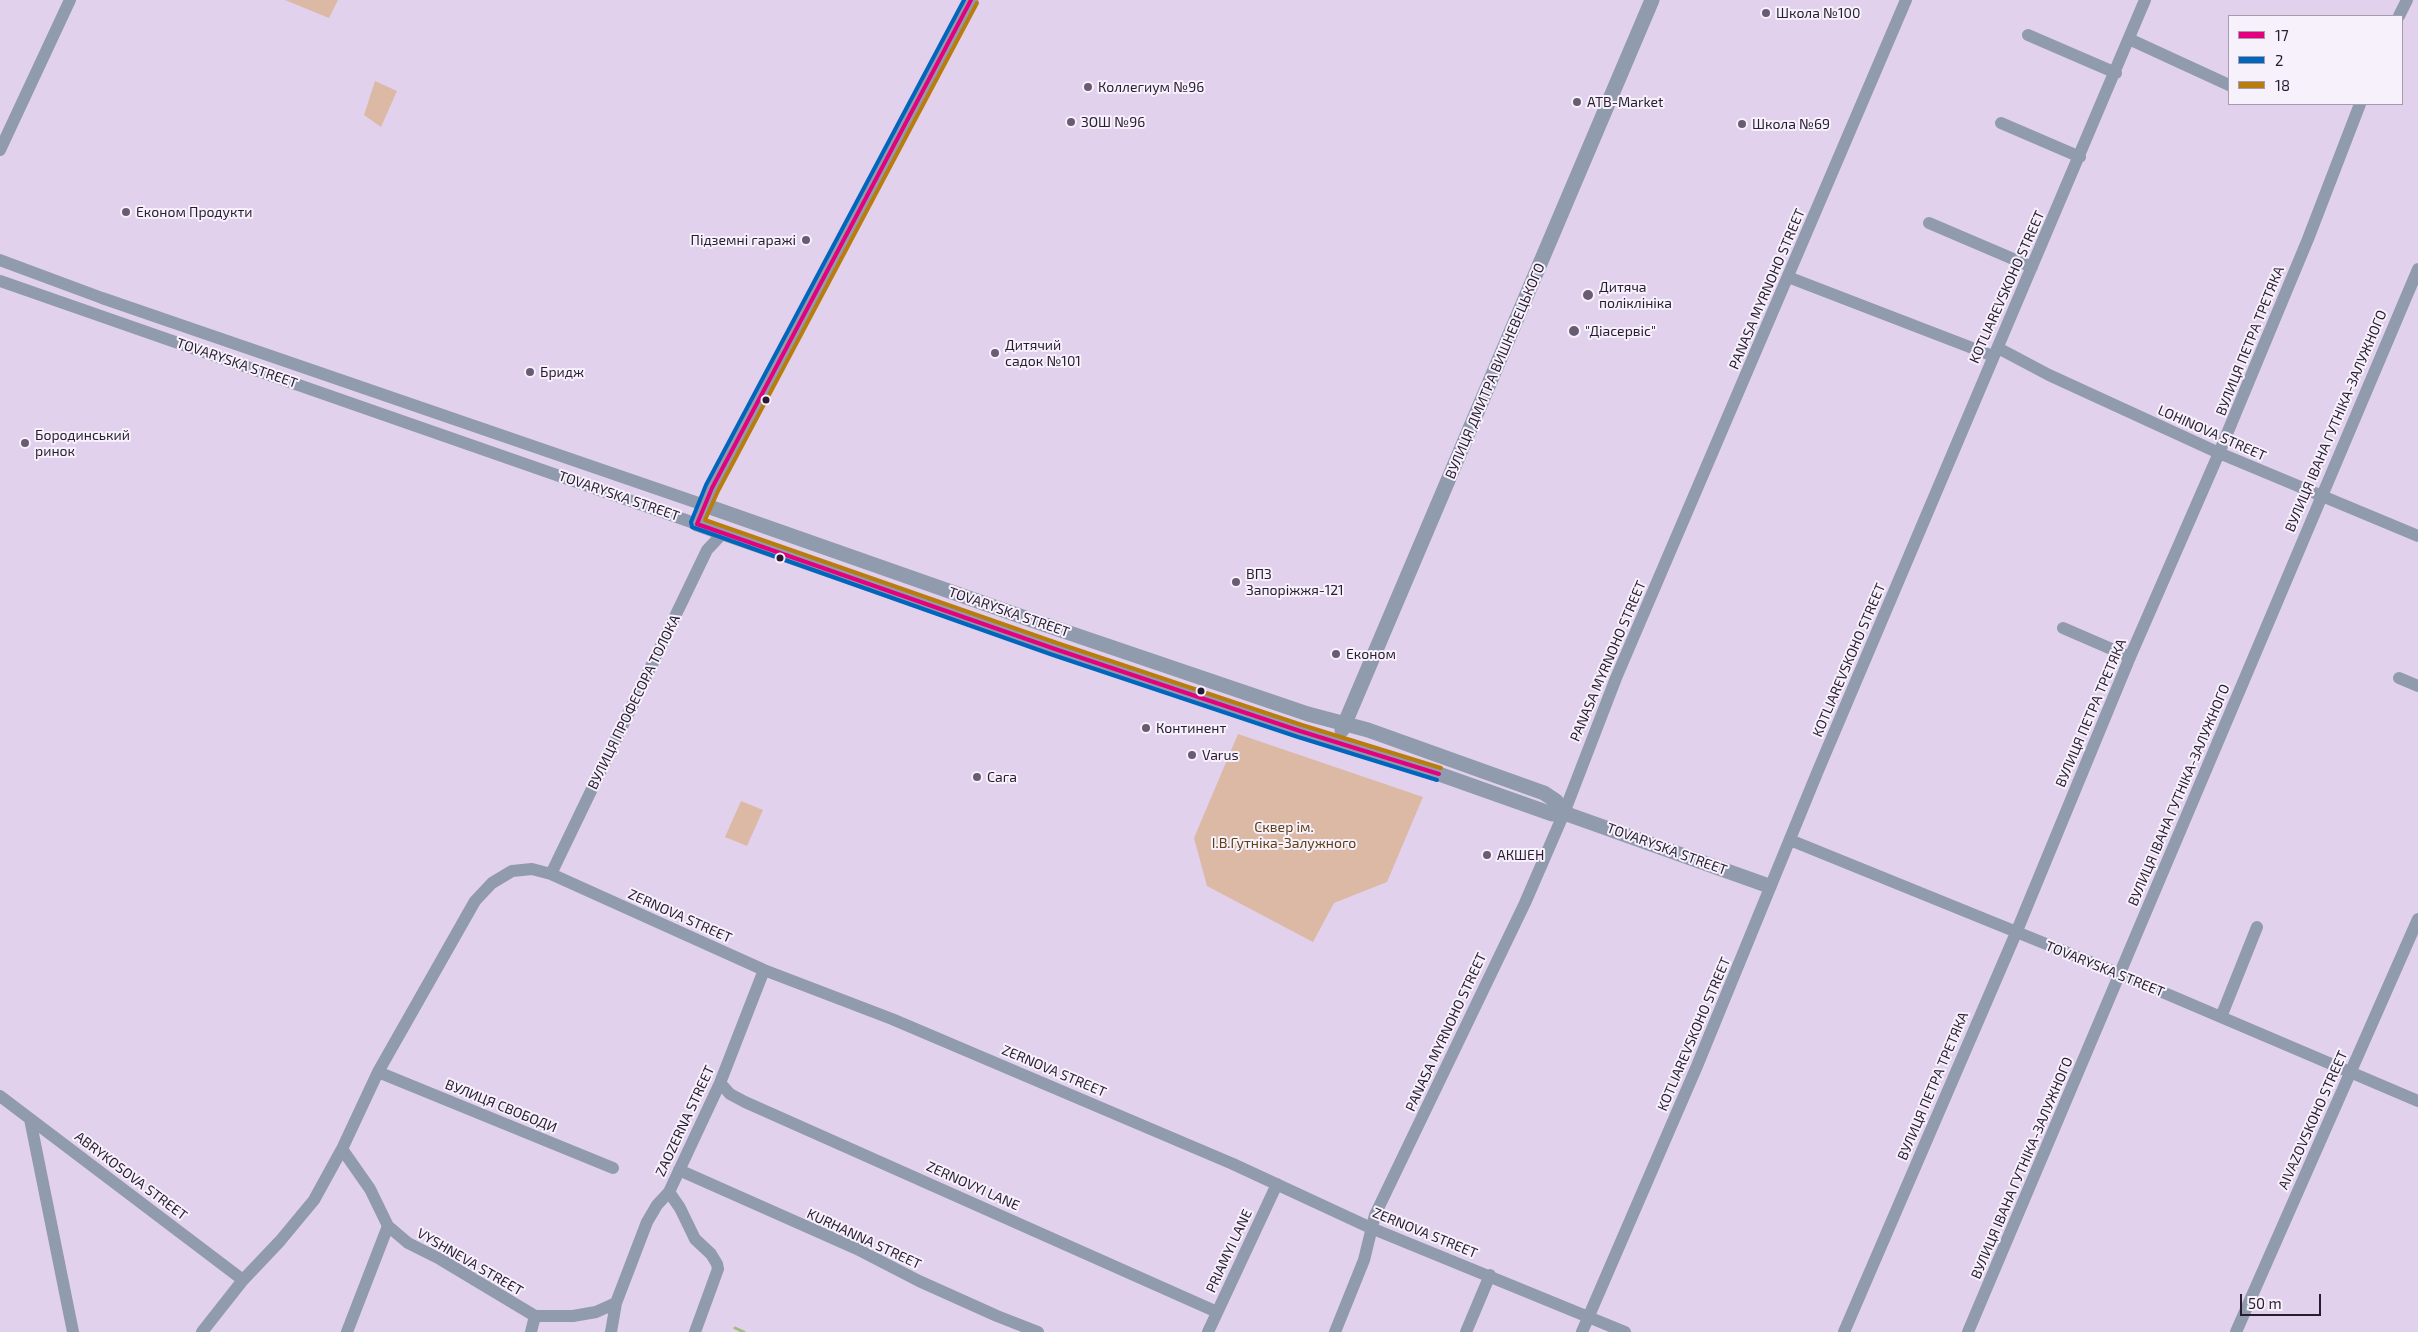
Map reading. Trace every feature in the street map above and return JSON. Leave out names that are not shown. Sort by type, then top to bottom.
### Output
[{"type":"street","points":[[0,150],[70,0]]},
{"type":"street","points":[[697,524],[704,505],[971,0]]},
{"type":"street","name":"ВУЛИЦЯ ДМИТРА ВИШНЕВЕЦЬКОГО","points":[[1338,742],[1480,411],[1652,0]]},
{"type":"street","name":"PANASA MYRNOHO STREET","points":[[1335,1332],[1364,1260],[1371,1228],[1381,1202],[1390,1188],[1525,903],[1564,812],[1616,678],[1906,0]]},
{"type":"street","name":"KOTLIAREVSKOHO STREET","points":[[1582,1332],[1704,1048],[1769,886],[2116,73],[2145,0]]},
{"type":"street","points":[[2400,15],[2406,0]]},
{"type":"street","points":[[2028,35],[2116,73]]},
{"type":"street","points":[[2129,39],[2228,85]]},
{"type":"street","name":"ВУЛИЦЯ ПЕТРА ТРЕТЯКА","points":[[1844,1332],[2016,933],[2130,657],[2219,454],[2308,238],[2360,105]]},
{"type":"street","points":[[2001,123],[2080,157]]},
{"type":"street","points":[[1929,222],[2032,268]]},
{"type":"street","name":"TOVARYSKA STREET","points":[[0,260],[102,298],[1308,714],[1368,730],[1544,793],[1556,801],[1564,812]]},
{"type":"street","name":"ВУЛИЦЯ ІВАНА ГУТНІКА-ЗАЛУЖНОГО","points":[[1968,1332],[2320,496],[2418,269]]},
{"type":"street","name":"LOHINOVA STREET","points":[[1788,277],[1996,352],[2219,454],[2418,536]]},
{"type":"street","name":"TOVARYSKA STREET","points":[[0,281],[1055,649],[1300,731],[1439,774],[1552,814],[1564,812],[1769,886]]},
{"type":"street","points":[[508,458],[514,440]]},
{"type":"street","name":"ВУЛИЦЯ ПРОФЕСОРА ТОЛОКА","points":[[551,874],[707,550],[723,533]]},
{"type":"street","points":[[2063,628],[2130,657]]},
{"type":"street","points":[[2399,678],[2418,686]]},
{"type":"street","points":[[1300,731],[1313,726],[1308,714]]},
{"type":"street","name":"TOVARYSKA STREET","points":[[1790,840],[2120,974],[2418,1101]]},
{"type":"street","name":"ZERNOVA STREET","points":[[202,1332],[243,1280],[280,1241],[314,1200],[342,1149],[378,1072],[475,901],[492,883],[512,871],[532,870],[551,874],[764,970],[892,1019],[1276,1184],[1371,1228],[1625,1332]]},
{"type":"street","name":"AIVAZOVSKOHO STREET","points":[[2236,1332],[2418,919]]},
{"type":"street","points":[[2221,1017],[2257,927]]},
{"type":"street","name":"ZAOZERNA STREET","points":[[695,1332],[718,1269],[711,1254],[695,1239],[680,1208],[669,1192],[720,1083],[764,970]]},
{"type":"street","name":"ВУЛИЦЯ СВОБОДИ","points":[[378,1072],[613,1168]]},
{"type":"street","name":"ZERNOVYI LANE","points":[[720,1083],[730,1094],[744,1102],[1217,1312]]},
{"type":"street","name":"ABRYKOSOVA STREET","points":[[0,1096],[243,1280]]},
{"type":"street","points":[[30,1119],[73,1332]]},
{"type":"street","points":[[342,1149],[370,1189],[388,1226],[347,1332]]},
{"type":"street","name":"KURHANNA STREET","points":[[679,1170],[857,1249],[971,1304],[1038,1332]]},
{"type":"street","name":"PRIAMYI LANE","points":[[1208,1332],[1276,1184]]},
{"type":"street","points":[[611,1332],[616,1303],[647,1222],[657,1205],[669,1192]]},
{"type":"street","name":"VYSHNEVA STREET","points":[[388,1226],[408,1243],[440,1259],[535,1316]]},
{"type":"street","points":[[1466,1332],[1490,1276]]},
{"type":"street","points":[[531,1332],[535,1316],[572,1316],[596,1312],[616,1303]]},
{"type":"green space","points":[[285,0],[338,0],[329,18]]},
{"type":"green space","points":[[375,81],[397,91],[381,127],[364,115]]},
{"type":"green space","name":"Сквер ім. І.В.Гутніка-Залужного","points":[[1238,734],[1423,797],[1387,882],[1334,903],[1313,942],[1207,886],[1194,838]]},
{"type":"green space","points":[[741,801],[763,810],[747,846],[725,837]]},
{"type":"waterway","points":[[735,1328],[744,1332]]},
{"type":"transit line","name":"2","points":[[964,0],[706,485],[691,522],[692,527],[1053,655],[1298,737],[1437,780]]},
{"type":"transit line","name":"17","points":[[971,0],[712,488],[697,524],[1055,649],[1300,731],[1439,774]]},
{"type":"transit line","name":"18","points":[[977,3],[718,491],[705,520],[1057,643],[1302,725],[1441,768]]},
{"type":"place","name":"Школа №100","points":[[1766,13]]},
{"type":"place","name":"Коллегиум №96","points":[[1088,87]]},
{"type":"place","name":"ATB-Market","points":[[1577,102]]},
{"type":"place","name":"ЗОШ №96","points":[[1071,122]]},
{"type":"place","name":"Школа №69","points":[[1742,124]]},
{"type":"place","name":"Економ Продукти","points":[[126,212]]},
{"type":"place","name":"Підземні гаражі","points":[[806,240]]},
{"type":"place","name":"Дитяча поліклініка","points":[[1588,295]]},
{"type":"place","name":"\"Діасервіс\"","points":[[1574,331]]},
{"type":"place","name":"Дитячий садок №101","points":[[995,353]]},
{"type":"place","name":"Бридж","points":[[530,372]]},
{"type":"place","name":"Бородинський ринок","points":[[25,443]]},
{"type":"place","name":"ВПЗ Запоріжжя-121","points":[[1236,582]]},
{"type":"place","name":"Економ","points":[[1336,654]]},
{"type":"place","name":"Континент","points":[[1146,728]]},
{"type":"place","name":"Varus","points":[[1192,755]]},
{"type":"place","name":"Сага","points":[[977,777]]},
{"type":"place","name":"АКШЕН","points":[[1487,855]]}]
